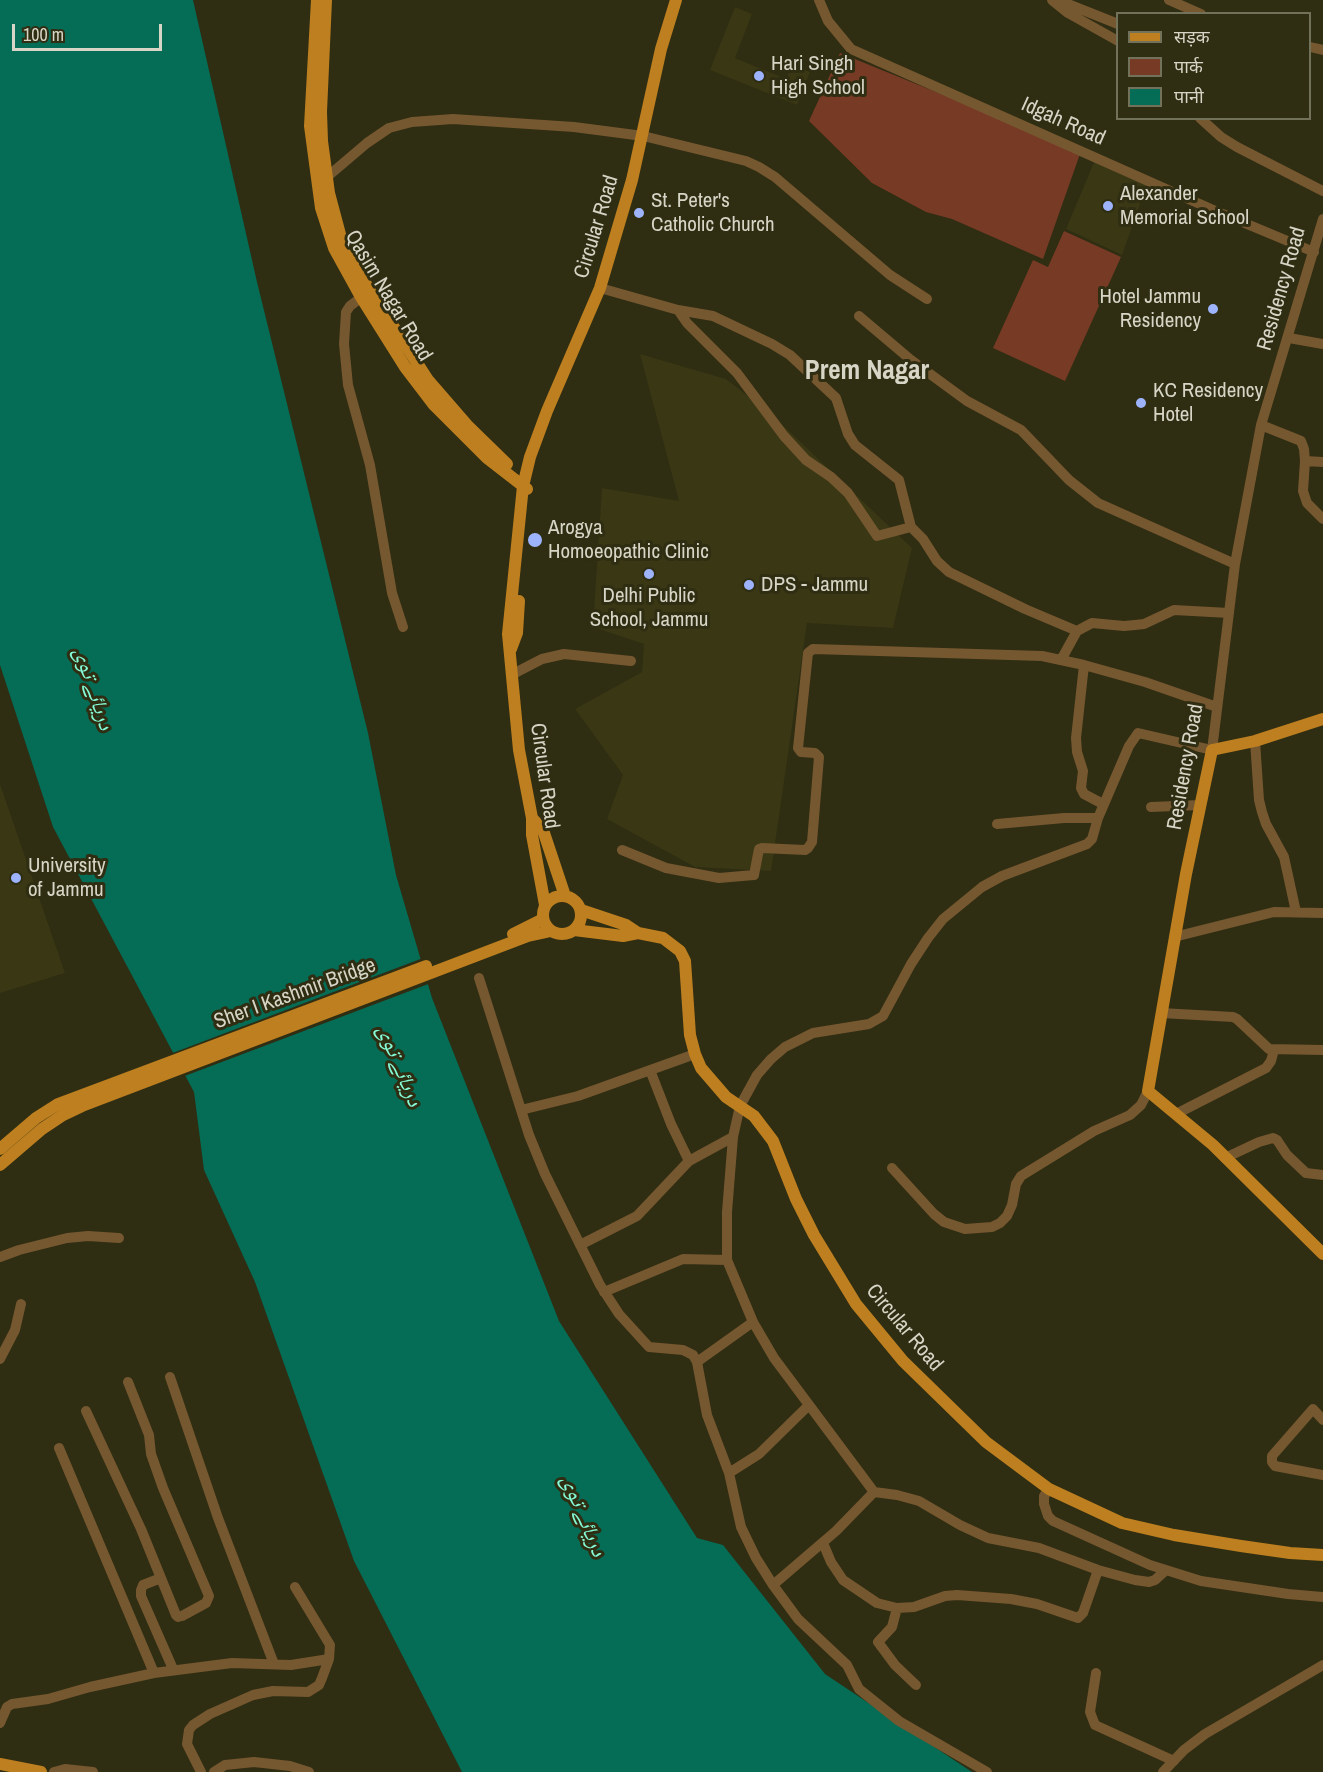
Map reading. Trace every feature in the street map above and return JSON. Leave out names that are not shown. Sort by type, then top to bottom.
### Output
[{"type":"main road","name":"Qasim Nagar Road","points":[[317,0],[310,126],[318,188],[327,230],[334,248],[365,294],[405,367],[434,405],[487,458],[527,483]]},
{"type":"main road","name":"Qasim Nagar Road","points":[[326,0],[321,112],[329,193],[341,238],[365,294]]},
{"type":"main road","name":"Circular Road","points":[[545,905],[532,835],[532,818],[523,776],[510,651],[517,633],[530,457],[547,411],[600,288],[633,180],[660,49],[676,0]]},
{"type":"main road","points":[[1212,750],[1255,741],[1323,718]]},
{"type":"main road","name":"Residency Road","points":[[1148,1091],[1174,937],[1212,750]]},
{"type":"main road","points":[[532,818],[543,830],[565,896]]},
{"type":"main road","points":[[565,896],[575,900],[581,910],[579,925],[574,930],[560,935],[551,931],[527,933],[543,919],[545,905],[550,899],[565,896]]},
{"type":"main road","points":[[581,910],[626,925],[638,933]]},
{"type":"main road","points":[[543,919],[551,931]]},
{"type":"main road","points":[[574,930],[622,936],[638,933]]},
{"type":"main road","name":"Sher I Kashmir Bridge","points":[[80,1101],[527,933]]},
{"type":"main road","name":"Circular Road","points":[[638,933],[663,938],[680,951],[685,961],[690,1035],[694,1054],[701,1068],[712,1083],[754,1116],[772,1141],[814,1235],[856,1304],[917,1375],[966,1424],[1007,1459],[1049,1489],[1099,1513],[1147,1530],[1281,1552],[1323,1555]]},
{"type":"main road","points":[[1148,1091],[1225,1158],[1323,1254]]},
{"type":"main road","points":[[0,1149],[36,1118],[58,1104],[80,1101]]},
{"type":"main road","points":[[0,1165],[80,1101]]},
{"type":"main road","points":[[0,1764],[41,1772]]},
{"type":"street","name":"Idgah Road","points":[[819,0],[828,21],[851,49],[1211,209],[1314,252]]},
{"type":"street","points":[[1052,0],[1068,13],[1116,40]]},
{"type":"street","points":[[1058,0],[1116,23]]},
{"type":"street","points":[[1169,0],[1196,12]]},
{"type":"street","points":[[327,177],[367,143],[389,128],[412,122],[453,119],[574,127],[643,136],[737,159],[759,167],[775,177],[890,275],[927,300]]},
{"type":"street","points":[[1203,120],[1237,147],[1323,191]]},
{"type":"street","name":"Residency Road","points":[[1212,750],[1235,564],[1262,425],[1323,219]]},
{"type":"street","points":[[600,288],[678,310],[713,316],[790,355],[831,391],[848,434],[855,445],[899,480],[911,527],[923,539],[937,561],[949,572],[1077,631]]},
{"type":"street","points":[[365,294],[346,312],[344,323],[348,385],[370,465],[392,593],[403,627]]},
{"type":"street","points":[[678,310],[687,323],[737,374],[784,436],[806,460],[831,477],[848,493],[877,536],[911,527]]},
{"type":"street","points":[[859,316],[911,360],[967,401],[1021,430],[1069,480],[1098,503],[1235,564]]},
{"type":"street","points":[[1289,338],[1323,344]]},
{"type":"street","points":[[1262,425],[1301,441],[1305,461],[1303,491],[1307,502],[1323,519]]},
{"type":"street","points":[[1305,461],[1323,462]]},
{"type":"street","points":[[1061,660],[1077,631],[1092,622],[1124,626],[1144,624],[1174,610],[1229,613]]},
{"type":"street","points":[[622,850],[666,868],[719,878],[754,875],[759,849],[804,850],[808,848],[812,842],[819,757],[815,753],[801,752],[798,748],[808,653],[813,649],[1041,656],[1145,682],[1217,706]]},
{"type":"street","points":[[511,675],[542,659],[564,654],[631,661]]},
{"type":"street","points":[[1084,665],[1076,738],[1077,752],[1083,771],[1081,788],[1084,794],[1103,804]]},
{"type":"street","points":[[1166,1570],[1160,1578],[1149,1582],[1135,1580],[1098,1570],[1039,1548],[977,1534],[925,1504],[910,1498],[874,1492],[774,1358],[753,1322],[727,1260],[727,1212],[733,1137],[740,1106],[757,1075],[771,1059],[785,1047],[813,1033],[869,1024],[883,1016],[928,938],[944,919],[982,887],[1002,876],[1090,842],[1103,804],[1138,733],[1212,750]]},
{"type":"street","points":[[1255,741],[1259,800],[1266,824],[1284,857],[1296,912]]},
{"type":"street","points":[[1151,807],[1200,805]]},
{"type":"street","points":[[997,824],[1064,818],[1098,818]]},
{"type":"street","points":[[1174,937],[1274,912],[1323,913]]},
{"type":"street","points":[[479,978],[521,1110],[546,1174],[604,1292],[649,1347],[683,1350],[693,1355],[697,1362],[707,1415],[729,1473],[741,1527],[756,1558],[773,1585],[798,1619],[847,1665],[859,1689],[899,1721],[987,1772]]},
{"type":"street","points":[[1161,1013],[1233,1017],[1274,1050],[1323,1050]]},
{"type":"street","points":[[1176,1114],[1266,1068],[1270,1065],[1274,1050]]},
{"type":"street","points":[[521,1110],[578,1096],[694,1054]]},
{"type":"street","points":[[650,1070],[671,1124],[689,1161]]},
{"type":"street","points":[[892,1168],[944,1222],[965,1229],[992,1227],[1007,1216],[1012,1205],[1016,1184],[1021,1176],[1104,1126],[1130,1115],[1141,1105],[1148,1091]]},
{"type":"street","points":[[580,1245],[642,1212],[689,1161],[733,1137]]},
{"type":"street","points":[[1225,1158],[1273,1138],[1306,1173],[1323,1175]]},
{"type":"street","points":[[0,1257],[67,1238],[88,1236],[119,1238]]},
{"type":"street","points":[[604,1292],[683,1259],[727,1260]]},
{"type":"street","points":[[1,1355],[15,1330],[21,1304]]},
{"type":"street","points":[[697,1362],[753,1322]]},
{"type":"street","points":[[170,1377],[219,1518],[274,1664]]},
{"type":"street","points":[[86,1411],[178,1617],[182,1616],[209,1600],[207,1589],[151,1454],[149,1435],[128,1382]]},
{"type":"street","points":[[729,1473],[759,1454],[809,1405]]},
{"type":"street","points":[[1323,1420],[1313,1409],[1272,1456],[1275,1466],[1323,1475]]},
{"type":"street","points":[[59,1449],[154,1673]]},
{"type":"street","points":[[1049,1489],[1044,1496],[1044,1504],[1048,1516],[1053,1521],[1119,1552],[1201,1581],[1323,1597]]},
{"type":"street","points":[[773,1585],[823,1543],[874,1492]]},
{"type":"street","points":[[823,1543],[831,1562],[843,1580],[877,1603],[897,1608],[914,1607],[951,1595],[1011,1599],[1036,1604],[1078,1618],[1083,1613],[1098,1570]]},
{"type":"street","points":[[161,1578],[143,1585],[141,1596],[173,1669]]},
{"type":"street","points":[[201,1772],[187,1744],[189,1730],[194,1725],[210,1714],[253,1695],[273,1691],[308,1692],[319,1685],[329,1659],[330,1645],[294,1587]]},
{"type":"street","points":[[897,1608],[892,1627],[878,1642],[895,1665],[916,1685]]},
{"type":"street","points":[[2,1719],[12,1704],[48,1699],[90,1687],[173,1669],[243,1662],[291,1665],[329,1659]]},
{"type":"street","points":[[1163,1772],[1184,1750],[1206,1734],[1323,1665]]},
{"type":"street","points":[[1096,1673],[1090,1707],[1091,1718],[1095,1725],[1174,1761]]},
{"type":"street","points":[[214,1772],[225,1765],[254,1762],[290,1766],[309,1772]]},
{"type":"street","points":[[54,1772],[65,1769],[93,1772]]},
{"type":"shaded area","points":[[735,7],[752,14],[735,58],[786,79],[792,65],[810,72],[797,105],[710,70]]},
{"type":"shaded area","name":"Alexander Memorial School","points":[[1095,160],[1148,182],[1122,255],[1066,229]]},
{"type":"shaded area","name":"DPS - Jammu","points":[[640,354],[726,379],[773,416],[912,548],[893,628],[807,623],[771,871],[695,867],[607,819],[623,775],[575,709],[642,672],[644,644],[593,627],[602,488],[679,501]]},
{"type":"shaded area","name":"University of Jammu","points":[[0,784],[65,973],[0,993]]},
{"type":"green space","points":[[840,53],[1081,151],[1043,259],[952,219],[926,212],[872,183],[809,121]]},
{"type":"green space","points":[[1064,231],[1121,257],[1065,381],[993,348],[1033,260],[1048,267]]},
{"type":"water","name":"دریائے توی","points":[[0,0],[193,0],[257,282],[368,733],[396,875],[432,998],[559,1321],[697,1538],[723,1545],[825,1674],[972,1772],[462,1772],[354,1561],[255,1282],[204,1170],[194,1092],[53,827],[0,665]]},
{"type":"pier","points":[[423,958],[431,983],[182,1077],[170,1054]]},
{"type":"place","name":"Hari Singh High School","points":[[759,76]]},
{"type":"place","name":"Alexander Memorial School","points":[[1108,206]]},
{"type":"place","name":"St. Peter's Catholic Church","points":[[639,213]]},
{"type":"place","name":"Hotel Jammu Residency","points":[[1213,309]]},
{"type":"place","name":"KC Residency Hotel","points":[[1141,403]]},
{"type":"place","name":"Arogya Homoeopathic Clinic","points":[[535,540]]},
{"type":"place","name":"Delhi Public School, Jammu","points":[[649,574]]},
{"type":"place","name":"DPS - Jammu","points":[[749,585]]},
{"type":"place","name":"University of Jammu","points":[[16,878]]},
{"type":"district","name":"Prem Nagar","points":[[867,372]]}]
